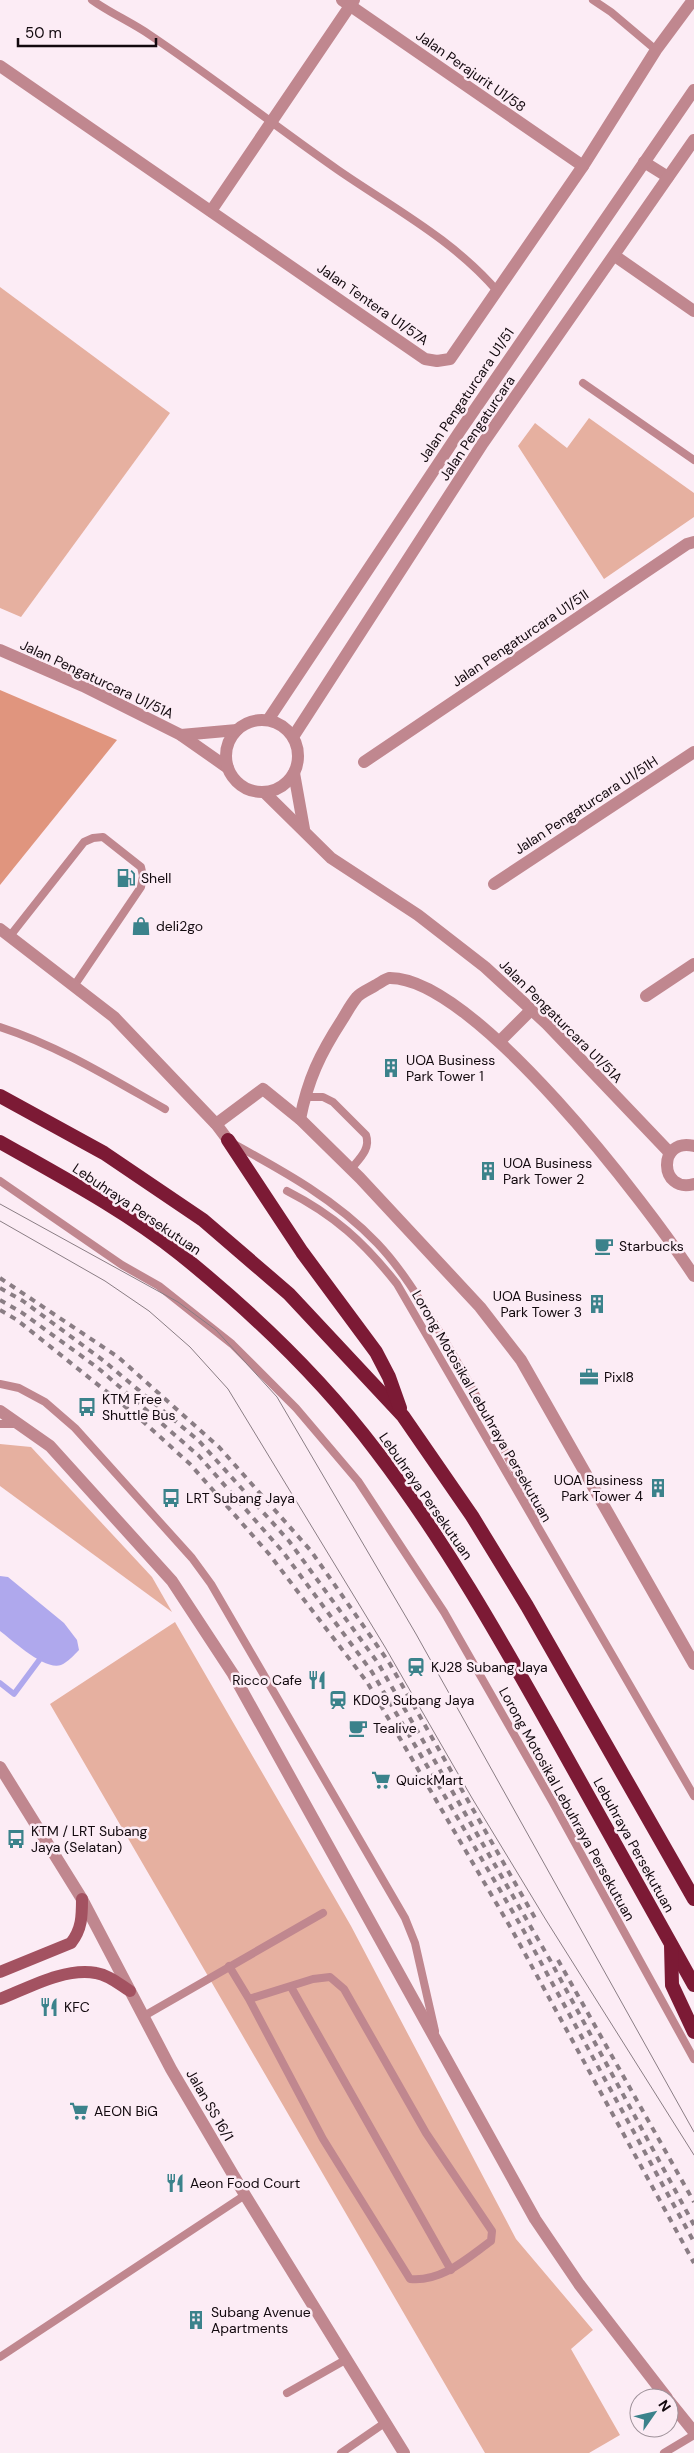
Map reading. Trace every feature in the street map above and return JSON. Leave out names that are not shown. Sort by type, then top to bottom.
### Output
[{"type":"highway","name":"Lebuhraya Persekutuan","points":[[0,1096],[104,1153],[203,1220],[289,1294],[403,1416],[472,1516],[527,1606],[694,1899]]},
{"type":"highway","points":[[228,1140],[302,1252],[376,1352],[389,1377],[403,1416]]},
{"type":"highway","name":"Lebuhraya Persekutuan","points":[[0,1142],[83,1188],[179,1254],[263,1327],[330,1395],[377,1450],[436,1534],[492,1624],[694,1985]]},
{"type":"highway","points":[[670,1943],[672,1985],[694,2032]]},
{"type":"main road","points":[[0,1972],[72,1943],[79,1933],[82,1919],[82,1899]]},
{"type":"main road","points":[[0,1999],[59,1976],[81,1973],[95,1973],[110,1978],[130,1991]]},
{"type":"street","name":"Jalan Tentera U1/57A","points":[[0,66],[425,359],[437,361],[450,359],[498,292],[583,166],[656,50],[693,0]]},
{"type":"street","points":[[211,211],[273,123],[349,2]]},
{"type":"street","name":"Jalan Perajurit U1/58","points":[[349,2],[583,166]]},
{"type":"street","name":"Jalan Pengaturcara U1/51","points":[[268,720],[460,431],[694,90]]},
{"type":"street","name":"Jalan Pengaturcara","points":[[293,737],[483,443],[694,140]]},
{"type":"street","points":[[644,162],[668,177]]},
{"type":"street","points":[[615,256],[694,311]]},
{"type":"street","name":"Jalan Pengaturcara U1/51I","points":[[364,762],[687,544],[694,542]]},
{"type":"street","name":"Jalan Pengaturcara U1/51A","points":[[0,650],[83,686],[181,735],[228,768]]},
{"type":"street","points":[[181,735],[237,730],[256,720],[268,720],[277,723],[293,737],[298,755],[294,773],[304,829]]},
{"type":"street","points":[[237,730],[227,750],[228,768],[239,783],[255,792],[264,792],[282,786],[294,773]]},
{"type":"street","name":"Jalan Pengaturcara U1/51H","points":[[494,884],[694,752]]},
{"type":"street","name":"Jalan Pengaturcara U1/51A","points":[[264,792],[304,829],[330,858],[418,915],[485,967],[531,1010],[670,1153]]},
{"type":"street","points":[[5,932],[124,1027],[216,1124],[228,1140]]},
{"type":"street","points":[[646,996],[694,964]]},
{"type":"street","points":[[300,1120],[304,1097],[320,1054],[358,996],[387,978],[416,983],[458,1007],[500,1041],[574,1121],[615,1170],[653,1217],[694,1276]]},
{"type":"street","points":[[500,1041],[531,1010]]},
{"type":"street","points":[[216,1124],[263,1088],[300,1120],[351,1169],[480,1307],[521,1360],[694,1664]]},
{"type":"street","points":[[694,1146],[680,1146],[670,1153],[666,1165],[670,1177],[681,1184],[694,1185]]},
{"type":"street","points":[[0,1411],[50,1446],[172,1581],[193,1610],[233,1674],[535,2219],[579,2284],[659,2388]]},
{"type":"street","name":"Jalan SS 16/1","points":[[0,1767],[82,1899],[171,2069],[244,2195],[404,2453]]},
{"type":"street","points":[[679,2414],[694,2434]]},
{"type":"lane","points":[[92,0],[148,34],[263,118],[273,123],[367,190],[418,222],[479,271],[498,292]]},
{"type":"lane","points":[[594,0],[656,50]]},
{"type":"lane","points":[[583,383],[694,460]]},
{"type":"lane","points":[[5,932],[84,842],[93,838],[103,837],[141,867],[143,876],[141,887],[74,986]]},
{"type":"lane","points":[[0,1027],[32,1037],[165,1109]]},
{"type":"lane","points":[[304,1097],[323,1097],[333,1102],[366,1135],[369,1142],[367,1149],[351,1169]]},
{"type":"lane","points":[[228,1140],[302,1182],[332,1204],[377,1243],[418,1298],[483,1406],[508,1453],[550,1551]]},
{"type":"lane","name":"Lorong Motosikal Lebuhraya Persekutuan","points":[[0,1181],[122,1265],[159,1286],[232,1344],[296,1408],[358,1481],[449,1620],[552,1800],[694,2059]]},
{"type":"lane","name":"Lorong Motosikal Lebuhraya Persekutuan","points":[[287,1191],[318,1206],[342,1225],[372,1253],[397,1284],[438,1352],[550,1551],[694,1796]]},
{"type":"lane","points":[[0,1384],[19,1388],[45,1402],[75,1428],[192,1558],[211,1584],[405,1918],[415,1942],[437,2040]]},
{"type":"lane","points":[[0,1424],[20,1424]]},
{"type":"lane","points":[[144,2016],[323,1913]]},
{"type":"lane","points":[[229,1966],[323,2139],[410,2280],[424,2280],[451,2270],[491,2241],[492,2230],[426,2133],[344,1989],[330,1977],[313,1979],[248,1999]]},
{"type":"lane","points":[[290,1987],[451,2270]]},
{"type":"lane","points":[[0,2357],[244,2195]]},
{"type":"lane","points":[[287,2393],[347,2359]]},
{"type":"lane","points":[[341,2453],[386,2422]]},
{"type":"lane","points":[[664,2453],[694,2434]]},
{"type":"shaded area","points":[[0,287],[170,413],[21,617],[0,608]]},
{"type":"shaded area","points":[[589,418],[694,493],[694,517],[604,579],[518,446],[535,423],[567,448]]},
{"type":"shaded area","points":[[0,690],[117,740],[0,885]]},
{"type":"shaded area","points":[[0,1444],[31,1447],[152,1577],[172,1612],[0,1486]]},
{"type":"shaded area","points":[[0,1576],[8,1577],[64,1623],[77,1640],[79,1650],[61,1665],[54,1666],[29,1654],[0,1631]]},
{"type":"shaded area","points":[[175,1622],[351,1926],[516,2239],[593,2330],[571,2349],[620,2435],[589,2453],[485,2453],[50,1704]]},
{"type":"waterway","points":[[0,1683],[14,1694],[40,1659]]},
{"type":"tram line","points":[[0,1204],[178,1302],[216,1330],[277,1397],[416,1634],[694,2132]]},
{"type":"tram line","points":[[0,1221],[105,1281],[149,1311],[190,1347],[228,1389],[385,1647],[472,1798],[546,1920],[694,2155]]},
{"type":"railway","points":[[0,1278],[118,1357],[219,1447],[311,1551],[390,1664],[535,1918]]},
{"type":"railway","points":[[0,1288],[23,1301],[104,1361],[199,1441],[289,1541],[378,1663],[550,1960],[694,2225]]},
{"type":"railway","points":[[0,1300],[21,1312],[98,1368],[199,1456],[283,1552],[372,1672],[521,1926],[694,2242]]},
{"type":"railway","points":[[0,1310],[17,1320],[137,1416],[190,1464],[269,1554],[367,1682],[512,1930],[694,2263]]},
{"type":"railway","points":[[558,1960],[694,2202]]},
{"type":"place","name":"Shell","points":[[126,878]]},
{"type":"place","name":"deli2go","points":[[141,926]]},
{"type":"place","name":"UOA Business Park Tower 1","points":[[391,1068]]},
{"type":"place","name":"UOA Business Park Tower 2","points":[[488,1171]]},
{"type":"place","name":"Starbucks","points":[[604,1246]]},
{"type":"place","name":"UOA Business Park Tower 3","points":[[597,1304]]},
{"type":"place","name":"Pixl8","points":[[589,1377]]},
{"type":"place","name":"KTM Free Shuttle Bus","points":[[87,1407]]},
{"type":"place","name":"UOA Business Park Tower 4","points":[[658,1488]]},
{"type":"place","name":"LRT Subang Jaya","points":[[171,1498]]},
{"type":"place","name":"KJ28 Subang Jaya","points":[[416,1667]]},
{"type":"place","name":"Ricco Cafe","points":[[317,1680]]},
{"type":"place","name":"KD09 Subang Jaya","points":[[338,1700]]},
{"type":"place","name":"Tealive","points":[[358,1728]]},
{"type":"place","name":"QuickMart","points":[[381,1780]]},
{"type":"place","name":"KTM / LRT Subang Jaya (Selatan)","points":[[16,1839]]},
{"type":"place","name":"KFC","points":[[49,2007]]},
{"type":"place","name":"AEON BiG","points":[[79,2111]]},
{"type":"place","name":"Aeon Food Court","points":[[175,2183]]},
{"type":"place","name":"Subang Avenue Apartments","points":[[196,2320]]}]
